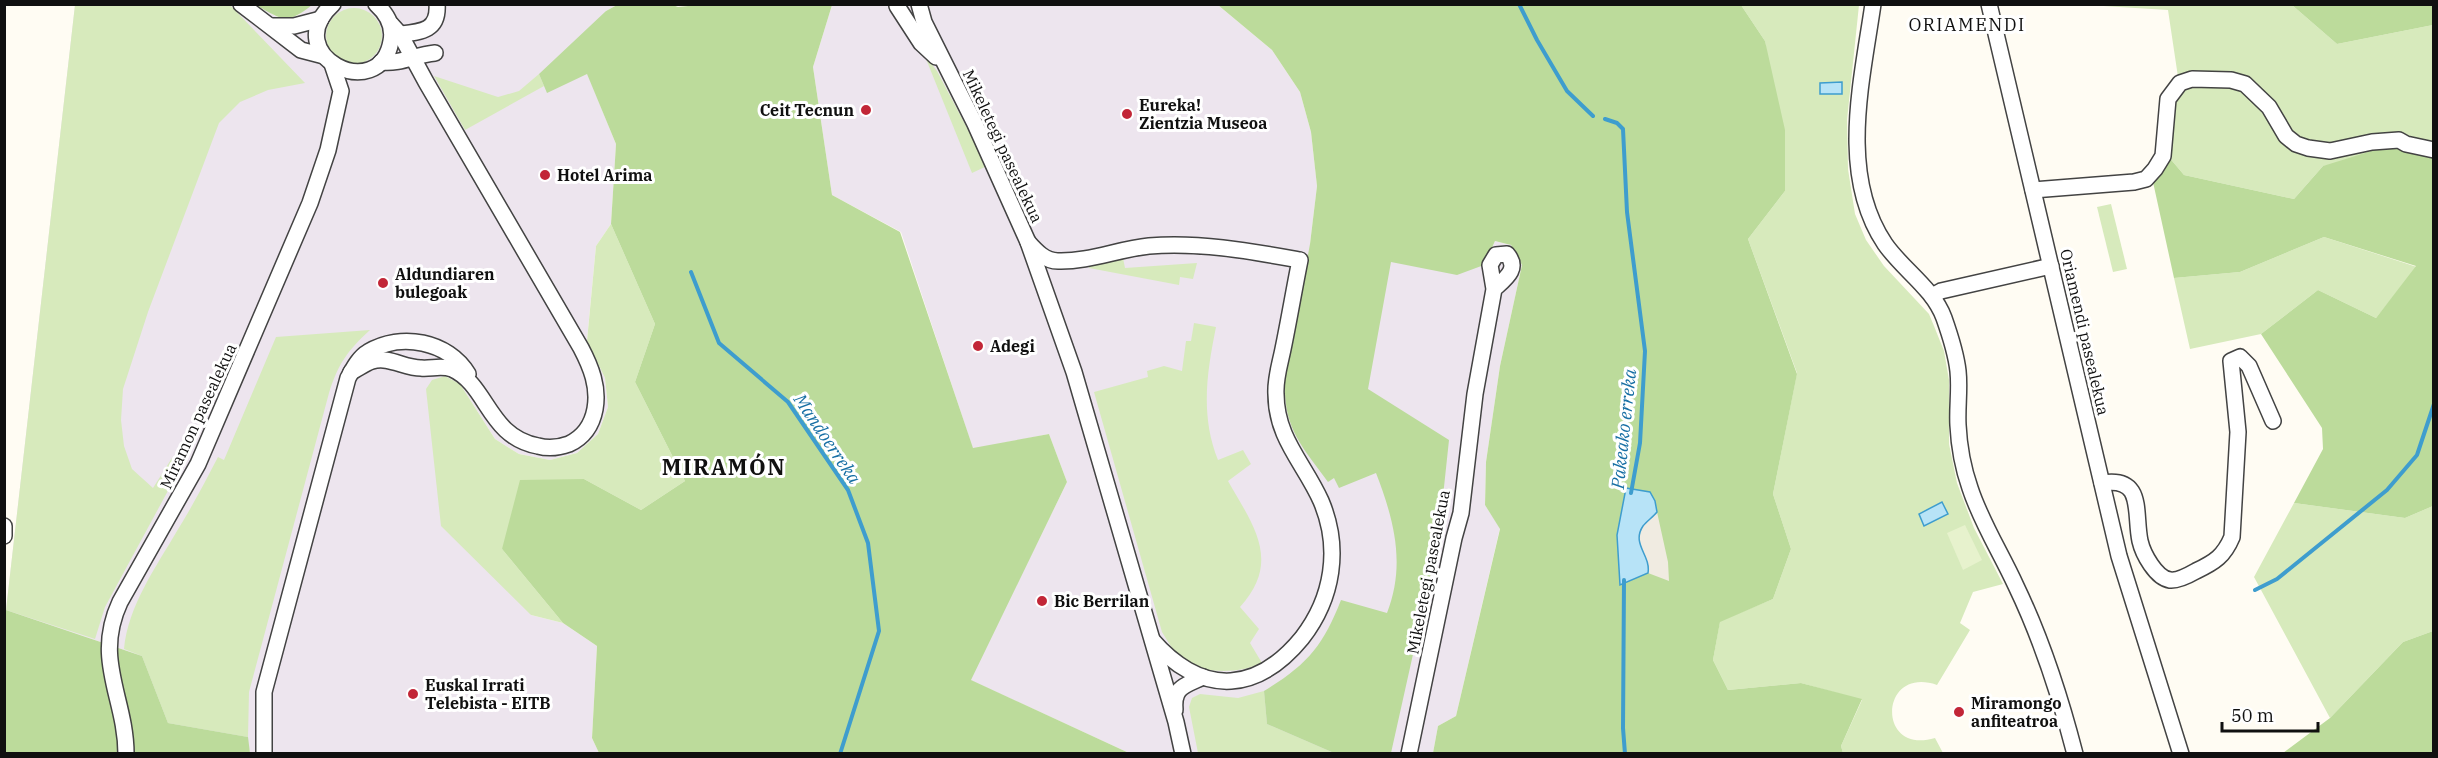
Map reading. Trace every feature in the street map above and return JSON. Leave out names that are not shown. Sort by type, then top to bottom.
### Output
[{"type":"street","points":[[242,4],[301,50],[328,60],[345,71],[362,71],[373,68],[381,62],[391,44],[395,29]]},
{"type":"street","points":[[333,4],[321,19],[318,38],[341,91],[362,71]]},
{"type":"street","name":"Mikeletegi pasealekua","points":[[896,5],[908,9],[919,4],[924,22],[944,66],[975,124],[1028,242],[1074,372],[1153,641],[1183,753]]},
{"type":"street","points":[[1873,4],[1858,99],[1857,134],[1864,196],[1873,224],[1885,244],[1932,296],[1943,316],[1954,347],[1958,372],[1959,435],[1970,488],[1982,519],[2016,586],[2050,668],[2075,753]]},
{"type":"street","name":"Oriamendi pasealekua","points":[[1989,4],[2122,566],[2181,753]]},
{"type":"street","points":[[395,29],[424,32],[433,24],[437,16],[438,5]]},
{"type":"street","name":"Mikeletegi pasealekua","points":[[896,5],[921,43],[944,66]]},
{"type":"street","points":[[351,372],[371,361],[389,360],[415,367],[450,368],[461,374],[472,386],[505,430],[531,445],[560,448],[582,436],[590,426],[597,398],[595,382],[585,356],[413,57],[379,6]]},
{"type":"street","points":[[271,26],[294,26],[321,19]]},
{"type":"street","points":[[381,62],[397,63],[413,57],[435,54]]},
{"type":"street","points":[[2033,190],[2134,182],[2146,179],[2163,156],[2168,99],[2180,83],[2192,79],[2231,80],[2245,84],[2269,107],[2286,136],[2296,144],[2308,148],[2330,151],[2372,142],[2399,140],[2406,144],[2433,150]]},
{"type":"street","name":"Miramon pasealekua","points":[[126,753],[124,727],[110,669],[111,625],[120,602],[198,464],[236,379],[310,203],[328,150],[341,91]]},
{"type":"street","name":"Mikeletegi pasealekua","points":[[1028,242],[1042,256],[1058,261],[1126,249],[1175,245],[1226,247],[1300,260],[1276,385],[1276,407],[1281,429],[1320,501],[1327,519],[1331,545],[1331,569],[1321,609],[1296,645],[1272,667],[1245,679],[1228,681],[1203,677],[1177,664],[1153,641]]},
{"type":"street","points":[[1932,296],[1941,291],[2051,266]]},
{"type":"street","name":"Mikeletegi pasealekua","points":[[1409,753],[1461,513],[1473,404],[1494,290]]},
{"type":"street","points":[[264,753],[264,692],[339,406],[351,372],[366,353],[382,345],[401,341],[430,345],[445,352],[464,367],[472,386]]},
{"type":"street","points":[[397,363],[394,349],[401,341]]},
{"type":"street","points":[[415,367],[431,354],[445,352]]},
{"type":"street","points":[[2102,483],[2116,481],[2126,485],[2134,495],[2140,542],[2148,560],[2160,576],[2171,580],[2187,576],[2207,566],[2225,553],[2232,537],[2238,432],[2232,362],[2240,357],[2249,366],[2273,421]]},
{"type":"street","points":[[4,526],[4,536]]},
{"type":"street","points":[[1176,722],[1174,696],[1179,689],[1203,677]]},
{"type":"shaded area","points":[[312,4],[617,5],[606,11],[587,73],[616,144],[611,224],[596,246],[587,340],[605,378],[608,407],[598,434],[577,453],[550,460],[519,454],[495,439],[460,384],[426,389],[531,615],[563,623],[597,646],[592,738],[599,753],[250,753],[247,737],[168,723],[142,656],[6,610],[75,5],[256,5],[279,18],[296,17]]},
{"type":"shaded area","points":[[832,5],[1218,5],[1272,50],[1300,92],[1311,132],[1317,186],[1310,244],[1484,265],[1495,241],[1511,245],[1522,265],[1500,366],[1486,462],[1485,505],[1500,528],[1456,716],[1438,726],[1433,753],[1129,753],[970,680],[1067,482],[1049,434],[973,449],[901,232],[832,195],[813,67]]},
{"type":"shaded area","points":[[1657,512],[1668,562],[1669,581],[1648,573],[1649,567],[1638,543],[1639,533],[1644,524]]},
{"type":"green space","points":[[670,4],[678,7],[708,4],[832,5],[813,67],[832,195],[900,232],[973,448],[1049,434],[1067,482],[971,680],[1129,753],[599,753],[592,738],[597,646],[563,623],[502,549],[520,480],[584,479],[641,510],[685,481],[635,382],[655,324],[611,224],[616,144],[587,74],[547,93],[539,74],[606,11],[617,5]]},
{"type":"green space","points":[[75,5],[230,5],[305,83],[268,90],[240,102],[219,123],[148,312],[123,389],[121,420],[124,446],[132,469],[153,488],[172,458],[183,463],[105,607],[95,639],[6,610]]},
{"type":"green space","points":[[256,5],[312,5],[296,16],[284,18]]},
{"type":"green space","points":[[1218,5],[1741,5],[1765,41],[1785,130],[1785,191],[1748,239],[1797,374],[1773,494],[1791,549],[1773,599],[1720,622],[1713,660],[1728,690],[1801,683],[1862,699],[1841,746],[1843,753],[1433,753],[1438,726],[1456,716],[1500,529],[1485,505],[1486,462],[1500,366],[1522,265],[1511,245],[1495,241],[1484,265],[1457,275],[1391,262],[1368,389],[1449,440],[1439,534],[1391,753],[1334,753],[1267,724],[1264,691],[1292,672],[1312,653],[1327,630],[1341,600],[1387,613],[1393,595],[1397,560],[1388,508],[1376,473],[1339,488],[1334,478],[1328,482],[1302,446],[1291,424],[1285,397],[1285,380],[1310,244],[1317,186],[1311,132],[1300,92],[1272,50]]},
{"type":"green space","points":[[1741,5],[1859,5],[1847,120],[1848,169],[1855,214],[1866,240],[1884,266],[1929,314],[1944,351],[1949,380],[1949,444],[1957,483],[1974,528],[2003,584],[1973,592],[1960,623],[1970,630],[1937,685],[1918,682],[1904,687],[1895,698],[1892,711],[1894,724],[1902,734],[1916,740],[1935,738],[1943,753],[1843,753],[1841,746],[1862,700],[1801,683],[1728,690],[1713,660],[1720,621],[1773,599],[1791,549],[1773,494],[1797,373],[1748,239],[1785,191],[1765,41]]},
{"type":"green space","points":[[2087,5],[2292,5],[2337,44],[2433,25],[2433,156],[2323,166],[2294,199],[2184,175],[2168,156],[2178,77],[2168,10]]},
{"type":"green space","points":[[2292,5],[2433,5],[2433,25],[2337,44]]},
{"type":"green space","points":[[354,8],[365,10],[374,16],[380,25],[382,36],[380,47],[374,56],[365,62],[354,64],[343,62],[334,56],[328,47],[326,36],[328,25],[334,16],[343,10]]},
{"type":"green space","points":[[924,54],[937,71],[987,166],[972,173]]},
{"type":"green space","points":[[539,74],[544,86],[465,130],[434,76],[498,97],[519,91]]},
{"type":"green space","points":[[2391,145],[2433,156],[2433,506],[2405,518],[2294,503],[2323,449],[2322,428],[2261,334],[2318,290],[2376,318],[2416,266],[2324,237],[2240,272],[2174,278],[2153,182],[2168,156],[2184,175],[2294,199],[2323,166]]},
{"type":"green space","points":[[2111,204],[2127,269],[2113,272],[2097,207]]},
{"type":"green space","points":[[611,224],[655,324],[635,382],[685,481],[641,510],[584,479],[502,549],[563,623],[531,615],[441,526],[426,389],[432,380],[445,376],[460,384],[495,439],[519,454],[550,460],[577,453],[598,434],[608,407],[605,378],[587,341],[596,246]]},
{"type":"green space","points":[[2324,237],[2417,267],[2376,318],[2318,290],[2261,334],[2190,349],[2174,278],[2240,272]]},
{"type":"green space","points":[[1123,258],[1125,268],[1197,263],[1193,279],[1180,277],[1179,285],[1089,268],[1089,266]]},
{"type":"green space","points":[[1194,323],[1216,327],[1208,377],[1207,410],[1212,443],[1218,460],[1243,450],[1251,464],[1228,481],[1254,528],[1261,559],[1259,574],[1253,590],[1240,607],[1259,629],[1250,643],[1262,663],[1244,669],[1224,671],[1193,666],[1175,651],[1162,632],[1094,392],[1148,377],[1147,371],[1164,366],[1182,371],[1186,341],[1191,341]]},
{"type":"green space","points":[[370,330],[345,358],[329,393],[249,692],[248,737],[168,723],[142,656],[124,649],[131,617],[144,587],[218,457],[224,460],[276,337]]},
{"type":"green space","points":[[2294,503],[2405,518],[2433,506],[2433,631],[2403,642],[2330,718],[2254,577]]},
{"type":"green space","points":[[1965,525],[1982,560],[1963,570],[1947,533]]},
{"type":"green space","points":[[6,610],[142,656],[168,723],[248,737],[250,753],[5,754]]},
{"type":"green space","points":[[2433,631],[2433,753],[2283,753],[2330,718],[2403,642]]},
{"type":"green space","points":[[1264,691],[1267,724],[1334,753],[1198,753],[1189,707],[1192,698],[1200,694],[1238,698]]},
{"type":"water","points":[[1842,82],[1842,94],[1820,94],[1820,83]]},
{"type":"water","points":[[1626,488],[1650,492],[1657,512],[1643,526],[1639,538],[1647,561],[1648,573],[1620,585],[1617,535]]},
{"type":"water","points":[[1942,502],[1948,514],[1924,526],[1919,514]]},
{"type":"waterway","name":"Pakeako erreka","points":[[1519,4],[1567,91],[1593,116]]},
{"type":"waterway","name":"Pakeako erreka","points":[[1605,119],[1617,123],[1623,129],[1627,212],[1645,351],[1640,443],[1631,493]]},
{"type":"waterway","name":"Mandoerreka","points":[[691,272],[719,343],[788,402],[848,490],[868,543],[879,631],[840,754]]},
{"type":"waterway","points":[[2255,590],[2277,579],[2387,490],[2417,455],[2434,404]]},
{"type":"waterway","name":"Pakeako erreka","points":[[1624,580],[1623,728],[1625,754]]},
{"type":"place","name":"Ceit Tecnun","points":[[866,110]]},
{"type":"place","name":"Eureka! Zientzia Museoa","points":[[1127,114]]},
{"type":"place","name":"Hotel Arima","points":[[545,175]]},
{"type":"place","name":"Aldundiaren bulegoak","points":[[383,283]]},
{"type":"place","name":"Adegi","points":[[978,346]]},
{"type":"place","name":"Bic Berrilan","points":[[1042,601]]},
{"type":"place","name":"Euskal Irrati Telebista - EITB","points":[[413,694]]},
{"type":"place","name":"Miramongo anfiteatroa","points":[[1959,712]]},
{"type":"district","name":"ORIAMENDI","points":[[1967,25]]},
{"type":"district","name":"MIRAMÓN","points":[[724,467]]}]
